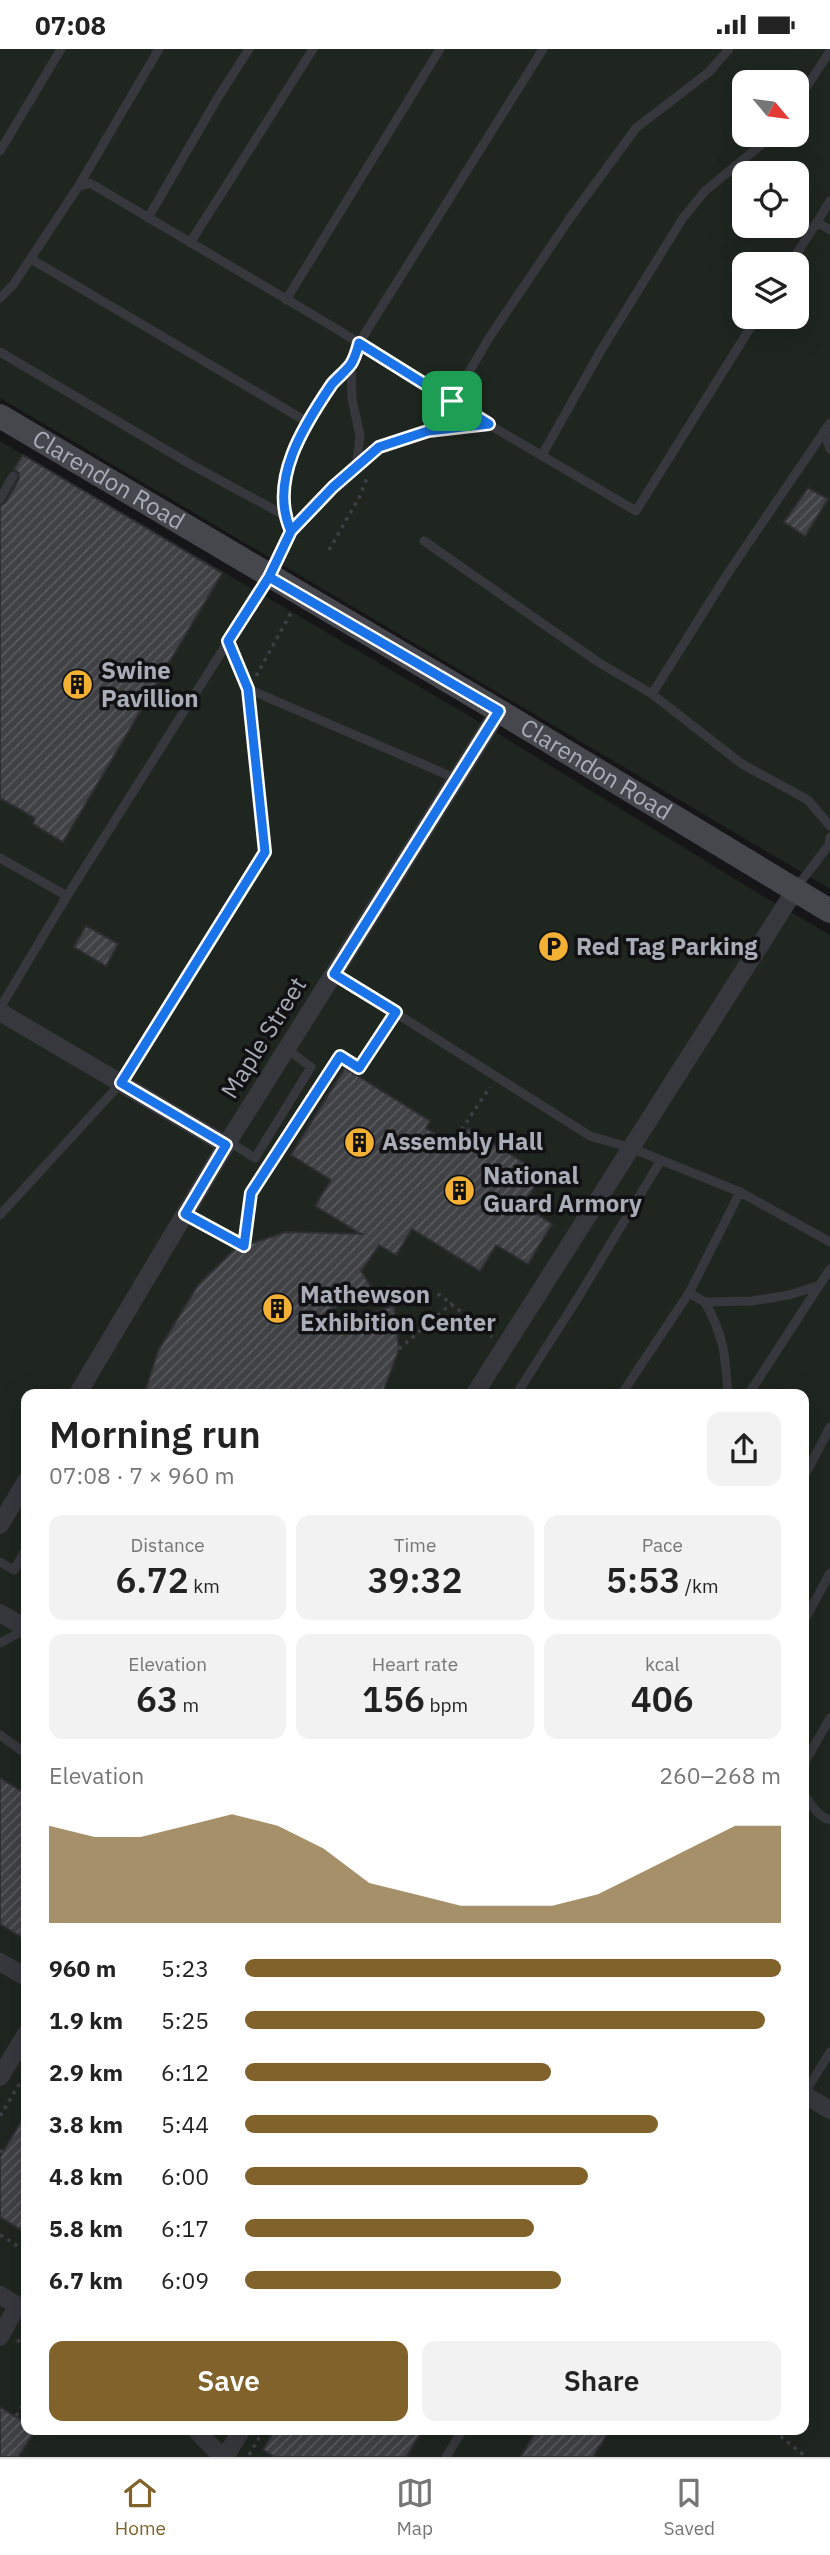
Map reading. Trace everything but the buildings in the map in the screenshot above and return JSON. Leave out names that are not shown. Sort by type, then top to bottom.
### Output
[{"type":"street","name":"Clarendon Road","points":[[0,416],[499,711],[830,911]]},
{"type":"street","name":"Maple Street","points":[[81,1389],[227,1143],[499,711]]},
{"type":"street","points":[[478,1389],[794,890]]},
{"type":"street","points":[[0,1010],[227,1143]]},
{"type":"street","points":[[0,1525],[21,1489]]},
{"type":"street","points":[[0,1613],[21,1625]]},
{"type":"street","points":[[0,1962],[21,1974]]},
{"type":"street","points":[[0,2077],[21,2042]]},
{"type":"street","points":[[809,2097],[830,2110]]},
{"type":"street","points":[[0,2295],[21,2307]]},
{"type":"street","points":[[0,2337],[21,2309]]},
{"type":"street","points":[[201,2435],[223,2457],[238,2435]]},
{"type":"lane","points":[[0,151],[61,49]]},
{"type":"lane","points":[[0,298],[13,285],[78,187],[159,49]]},
{"type":"lane","points":[[148,218],[249,49]]},
{"type":"lane","points":[[190,243],[313,49]]},
{"type":"lane","points":[[286,299],[440,49]]},
{"type":"lane","points":[[355,468],[360,436],[352,399],[351,364],[359,343],[543,49]]},
{"type":"lane","points":[[452,401],[489,338],[562,229],[636,128],[709,72],[729,49]]},
{"type":"lane","points":[[809,83],[830,51]]},
{"type":"lane","points":[[541,455],[600,352],[683,218],[705,191],[758,147]]},
{"type":"lane","points":[[78,187],[90,183],[636,511],[750,329]]},
{"type":"lane","points":[[798,252],[830,201]]},
{"type":"lane","points":[[817,222],[830,230]]},
{"type":"lane","points":[[30,259],[309,423]]},
{"type":"lane","points":[[0,352],[284,515]]},
{"type":"lane","points":[[291,531],[284,515],[286,471],[298,440],[333,383],[351,364]]},
{"type":"lane","points":[[0,1010],[67,896],[269,577],[291,531],[333,487],[379,447],[428,431],[489,424]]},
{"type":"lane","points":[[827,427],[830,449]]},
{"type":"lane","points":[[652,694],[728,573],[827,427]]},
{"type":"lane","points":[[0,499],[13,476]]},
{"type":"lane","points":[[424,541],[598,662],[652,694],[742,764],[808,800],[830,826]]},
{"type":"lane","points":[[0,1215],[121,1083],[265,852],[248,689],[228,641]]},
{"type":"lane","points":[[248,689],[457,779]]},
{"type":"lane","points":[[794,890],[828,845],[830,837]]},
{"type":"lane","points":[[0,858],[67,896]]},
{"type":"lane","points":[[334,974],[590,1136],[631,1148],[740,1192],[830,1242]]},
{"type":"lane","points":[[227,1143],[255,1158],[311,1067],[287,1049]]},
{"type":"lane","points":[[520,1389],[661,1160]]},
{"type":"lane","points":[[625,1389],[689,1293],[740,1192]]},
{"type":"lane","points":[[752,1389],[830,1269]]},
{"type":"lane","points":[[689,1293],[705,1302],[752,1301],[817,1286]]},
{"type":"lane","points":[[705,1302],[719,1329],[725,1353],[727,1389]]},
{"type":"lane","points":[[809,1467],[830,1427]]},
{"type":"lane","points":[[0,1562],[14,1570],[21,1558]]},
{"type":"lane","points":[[809,1612],[830,1573]]},
{"type":"lane","points":[[0,1643],[21,1631]]},
{"type":"lane","points":[[809,1755],[830,1718]]},
{"type":"lane","points":[[0,1735],[21,1750]]},
{"type":"lane","points":[[809,1802],[826,1820],[830,1820]]},
{"type":"lane","points":[[809,2086],[830,2052]]},
{"type":"lane","points":[[446,2457],[460,2435]]},
{"type":"path","points":[[329,550],[360,496],[379,447]]},
{"type":"path","points":[[248,689],[292,611]]},
{"type":"path","points":[[355,1074],[396,1012]]},
{"type":"path","points":[[185,1214],[244,1246],[251,1193],[340,1056],[359,1068]]},
{"type":"path","points":[[452,1144],[497,1077]]},
{"type":"path","points":[[364,1299],[389,1287],[440,1295],[504,1348]]},
{"type":"path","points":[[399,1349],[452,1303]]},
{"type":"path","points":[[0,2116],[21,2085]]},
{"type":"path","points":[[0,2235],[21,2248]]},
{"type":"path","points":[[16,2416],[21,2408]]},
{"type":"path","points":[[779,2435],[806,2457]]},
{"type":"shaded area","points":[[0,49],[830,49],[830,889],[0,398]]},
{"type":"shaded area","points":[[0,441],[466,714],[830,935],[830,2457],[0,2457]]},
{"type":"place","name":"Swine Pavillion","points":[[78,685]]},
{"type":"place","name":"Red Tag Parking","points":[[553,947]]},
{"type":"place","name":"Assembly Hall","points":[[359,1142]]},
{"type":"place","name":"National Guard Armory","points":[[460,1190]]},
{"type":"place","name":"Mathewson Exhibition Center","points":[[277,1309]]},
{"type":"route","points":[[452,401],[359,343],[351,364],[333,383],[298,440],[286,471],[284,515],[291,531],[269,577],[228,641],[248,689],[265,852],[121,1083],[226,1145],[185,1214],[244,1246],[251,1193],[340,1056],[359,1068],[396,1012],[334,974],[499,711],[269,577],[283,551],[291,531],[333,487],[379,447],[428,431],[489,424],[452,401]]}]
